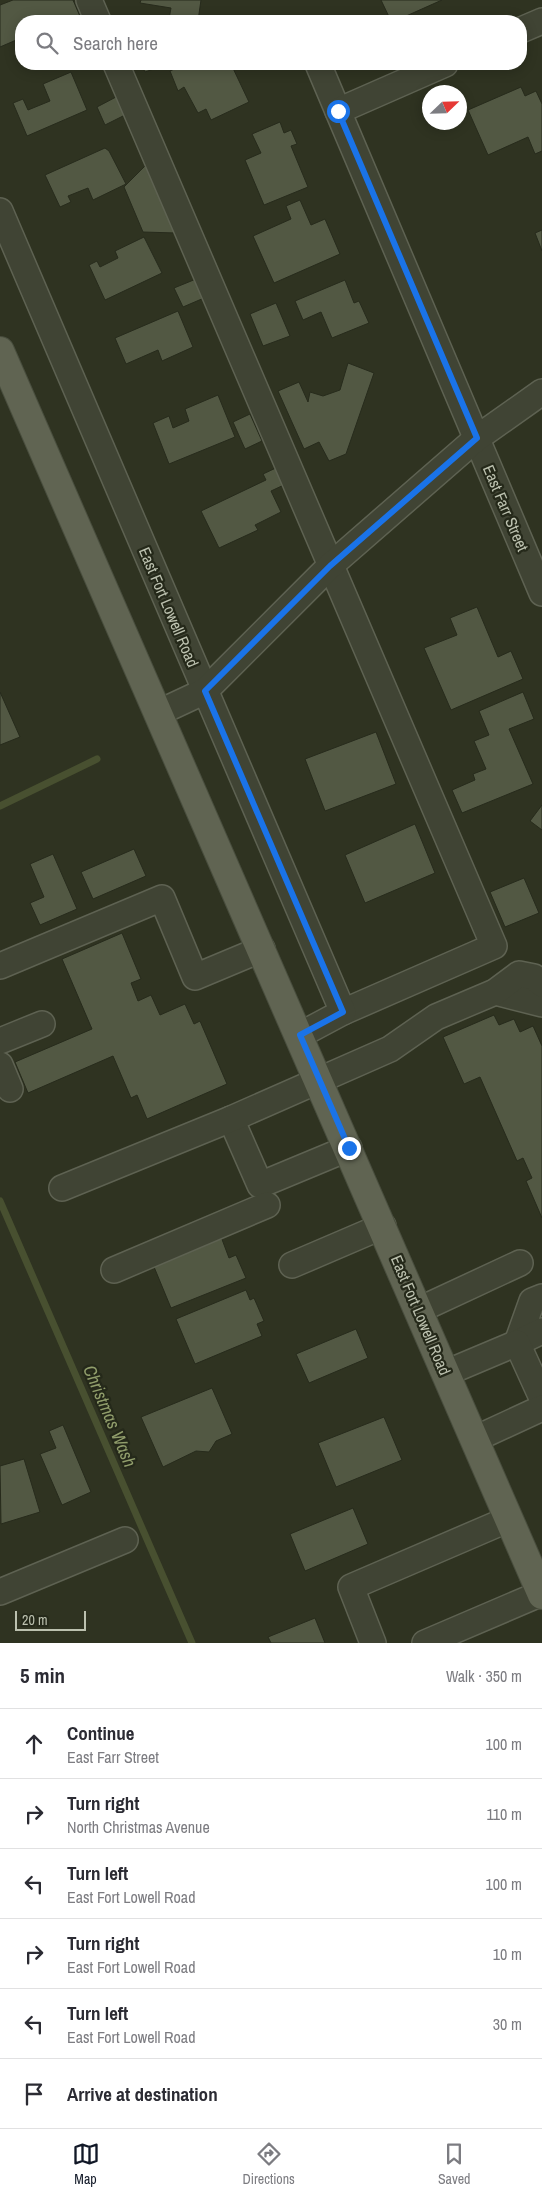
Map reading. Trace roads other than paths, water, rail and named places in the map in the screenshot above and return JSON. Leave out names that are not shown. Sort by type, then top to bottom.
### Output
[{"type":"main road","name":"East Fort Lowell Road","points":[[3,366],[300,1035],[542,1594]]},
{"type":"street","points":[[89,0],[95,15]]},
{"type":"street","points":[[527,27],[542,21]]},
{"type":"street","points":[[119,70],[494,946],[343,1012],[300,1035]]},
{"type":"street","name":"East Farr Street","points":[[321,70],[542,594]]},
{"type":"street","points":[[338,111],[431,70]]},
{"type":"street","name":"East Fort Lowell Road","points":[[0,211],[343,1012]]},
{"type":"street","points":[[158,713],[205,691],[330,566],[477,438],[542,392]]},
{"type":"street","points":[[0,966],[162,898],[195,977],[262,949]]},
{"type":"street","points":[[62,1188],[231,1119],[390,1049],[436,1017],[495,992],[519,974],[534,977],[542,984]]},
{"type":"street","points":[[495,992],[542,1004]]},
{"type":"street","points":[[0,1041],[42,1024]]},
{"type":"street","points":[[0,1064],[10,1089]]},
{"type":"street","points":[[231,1119],[260,1185],[349,1148]]},
{"type":"street","points":[[114,1270],[267,1205]]},
{"type":"street","points":[[292,1265],[382,1226]]},
{"type":"street","points":[[419,1310],[520,1263]]},
{"type":"street","points":[[542,1296],[532,1301],[517,1343],[542,1398]]},
{"type":"street","points":[[446,1373],[542,1331]]},
{"type":"street","points":[[474,1439],[542,1408]]},
{"type":"street","points":[[373,1643],[351,1587],[510,1519]]},
{"type":"street","points":[[0,1592],[125,1540]]},
{"type":"street","points":[[425,1643],[453,1638],[542,1594]]},
{"type":"waterway","name":"Christmas Wash","points":[[0,806],[97,759]]},
{"type":"waterway","name":"Christmas Wash","points":[[0,1201],[192,1643]]}]
